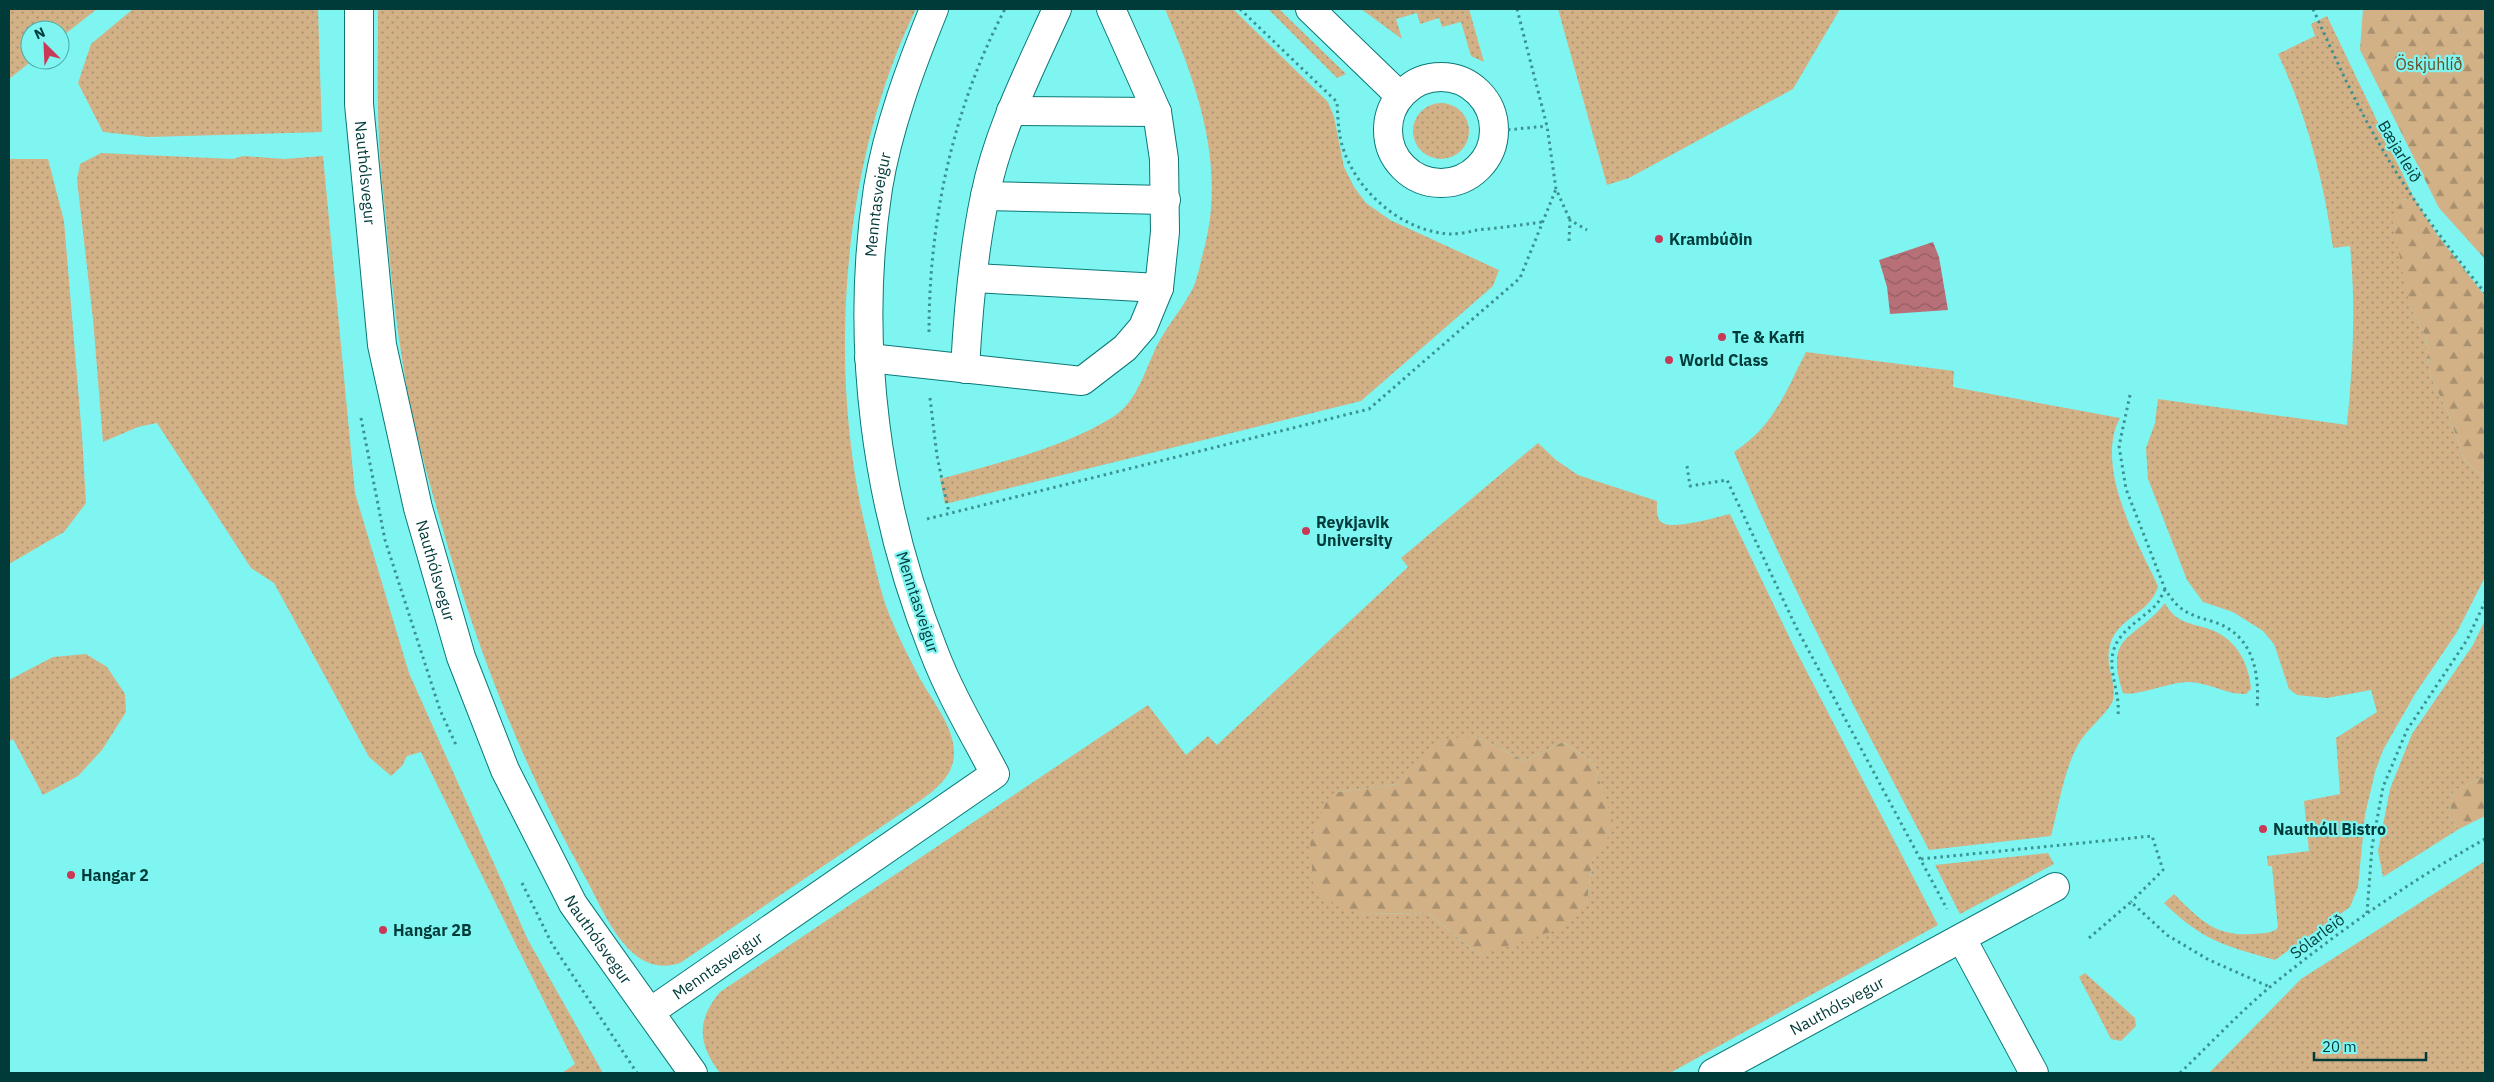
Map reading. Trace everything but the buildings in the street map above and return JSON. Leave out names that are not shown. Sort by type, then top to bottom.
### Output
[{"type":"street","name":"Nauthólsvegur","points":[[359,9],[359,104],[382,345],[423,527],[461,657],[505,770],[573,904],[693,1073]]},
{"type":"street","name":"Menntasveigur","points":[[650,1012],[995,774],[934,653],[914,596],[895,526],[880,457],[869,358],[867,327],[869,257],[878,186],[895,118],[916,53],[934,9]]},
{"type":"street","points":[[965,369],[969,308],[985,196],[1012,111],[1057,9]]},
{"type":"street","points":[[869,358],[1082,381],[1125,348],[1142,327],[1158,288],[1166,200],[1164,159],[1157,112],[1111,9]]},
{"type":"street","points":[[1310,9],[1400,96]]},
{"type":"street","points":[[1432,78],[1451,78],[1468,84],[1482,96],[1492,112],[1495,131],[1492,149],[1482,165],[1468,177],[1450,183],[1432,183],[1414,176],[1400,165],[1391,148],[1388,130],[1391,112],[1400,96],[1415,84],[1432,78]]},
{"type":"street","points":[[1012,111],[1157,112]]},
{"type":"street","points":[[985,196],[1166,200]]},
{"type":"street","points":[[974,278],[1158,288]]},
{"type":"street","name":"Nauthólsvegur","points":[[1714,1073],[2055,887]]},
{"type":"street","points":[[1962,939],[2034,1073]]},
{"type":"path","points":[[1240,9],[1337,102],[1338,127],[1344,151],[1355,174],[1370,194],[1387,210],[1428,230],[1451,234],[1543,222]]},
{"type":"path","points":[[1517,9],[1547,126],[1556,189],[1570,220],[1569,241]]},
{"type":"path","name":"Bæjarleið","points":[[2313,9],[2346,83],[2380,145],[2438,234],[2485,293]]},
{"type":"path","points":[[1495,131],[1547,126]]},
{"type":"path","points":[[895,526],[1369,409],[1520,278],[1556,189]]},
{"type":"path","points":[[1570,220],[1587,230]]},
{"type":"path","points":[[2130,395],[2119,446],[2126,489],[2165,589],[2183,612],[2226,627],[2237,636],[2249,651],[2256,668],[2259,688],[2257,709]]},
{"type":"path","points":[[1687,466],[1690,486],[1727,480],[1796,627],[1962,939]]},
{"type":"path","points":[[2118,714],[2112,659],[2116,644],[2124,632],[2157,604],[2165,589]]},
{"type":"path","points":[[2367,914],[2372,847],[2383,787],[2407,730],[2467,640],[2485,602]]},
{"type":"path","name":"Sólarleið","points":[[2180,1073],[2270,987],[2367,914],[2432,869],[2485,839]]},
{"type":"path","points":[[2088,938],[2132,902],[2167,936],[2208,960],[2270,987]]},
{"type":"green space","points":[[9,9],[97,9],[70,30],[70,20],[20,20],[20,70],[9,79]]},
{"type":"green space","points":[[133,9],[318,9],[322,132],[148,137],[103,132],[78,83],[91,44]]},
{"type":"green space","points":[[378,9],[916,9],[891,69],[871,133],[857,200],[848,269],[845,338],[847,407],[855,474],[868,538],[883,595],[903,646],[949,729],[954,759],[945,779],[921,800],[680,963],[662,966],[646,962],[633,953],[610,925],[562,835],[521,749],[469,615],[430,484],[406,385],[391,273],[379,150]]},
{"type":"green space","points":[[1165,9],[1233,9],[1328,102],[1334,117],[1344,167],[1354,187],[1366,203],[1390,220],[1499,270],[1493,286],[1361,401],[945,504],[940,479],[1007,461],[1051,446],[1093,428],[1122,410],[1136,392],[1160,340],[1194,286],[1210,221],[1212,190],[1210,159],[1198,98]]},
{"type":"green space","points":[[1268,9],[1279,9],[1346,74],[1337,78]]},
{"type":"green space","points":[[1361,9],[1469,9],[1484,62],[1471,56],[1461,22],[1442,27],[1439,18],[1420,24],[1417,13],[1396,19],[1402,39]]},
{"type":"green space","points":[[1558,9],[1840,9],[1793,89],[1629,178],[1607,185]]},
{"type":"green space","name":"Öskjuhlíð","points":[[2363,9],[2485,9],[2485,259],[2439,208],[2360,50]]},
{"type":"green space","points":[[2327,16],[2414,198],[2402,200],[2410,307],[2426,337],[2430,375],[2449,415],[2464,459],[2485,480],[2485,577],[2457,632],[2415,694],[2383,750],[2375,772],[2365,815],[2358,887],[2350,907],[2275,960],[2228,946],[2203,934],[2164,903],[2174,894],[2200,918],[2228,933],[2263,933],[2278,928],[2272,866],[2268,866],[2267,856],[2309,851],[2304,801],[2340,794],[2336,738],[2377,712],[2371,690],[2327,698],[2297,695],[2289,689],[2274,644],[2263,631],[2233,612],[2203,602],[2187,580],[2148,479],[2146,448],[2155,423],[2158,399],[2347,425],[2353,336],[2350,246],[2333,248],[2325,198],[2313,149],[2298,101],[2278,54],[2315,36],[2311,24]]},
{"type":"green space","points":[[1435,103],[1447,103],[1461,111],[1469,125],[1467,142],[1461,151],[1447,159],[1435,159],[1425,154],[1418,147],[1413,137],[1413,125],[1418,115],[1425,108]]},
{"type":"green space","points":[[101,153],[233,159],[243,156],[284,159],[323,156],[355,493],[409,673],[528,940],[603,1073],[562,1073],[575,1064],[421,752],[407,756],[402,766],[391,776],[369,757],[274,583],[251,568],[157,423],[138,427],[103,442],[93,319],[77,180],[80,164]]},
{"type":"green space","points":[[9,159],[48,159],[64,221],[86,503],[64,532],[9,564]]},
{"type":"green space","points":[[2414,198],[2436,233],[2485,296],[2485,480],[2464,459],[2449,415],[2430,375],[2426,337],[2410,307],[2392,219],[2402,200]]},
{"type":"green space","points":[[1806,352],[1954,371],[1953,387],[2120,418],[2113,437],[2112,458],[2115,480],[2130,526],[2158,586],[2149,602],[2117,631],[2112,639],[2108,656],[2114,693],[2113,700],[2107,710],[2081,739],[2073,755],[2065,778],[2051,836],[1929,850],[1827,653],[1779,553],[1734,452],[1748,442],[1769,420],[1785,395]]},
{"type":"green space","points":[[1538,443],[1556,460],[1578,475],[1657,501],[1658,517],[1665,524],[1682,524],[1730,514],[1793,645],[1938,925],[1670,1073],[720,1073],[707,1052],[703,1032],[707,1013],[720,992],[1148,705],[1186,755],[1208,736],[1217,745],[1408,567],[1401,558]],"holes":[[[1475,736],[1525,761],[1563,742],[1593,762],[1614,826],[1592,861],[1587,903],[1479,955],[1428,913],[1359,914],[1339,792],[1397,784]]]},
{"type":"green space","points":[[2165,603],[2177,618],[2216,632],[2232,643],[2243,660],[2250,679],[2251,689],[2246,694],[2232,693],[2203,684],[2188,682],[2136,693],[2123,693],[2117,659],[2120,648],[2126,639]]},
{"type":"green space","points":[[2485,620],[2485,775],[2453,792],[2449,817],[2459,829],[2383,877],[2378,851],[2390,789],[2412,734],[2473,645]]},
{"type":"green space","points":[[86,654],[107,667],[125,694],[126,712],[102,750],[78,776],[43,795],[13,739],[9,741],[9,680],[53,657]]},
{"type":"green space","points":[[1475,736],[1525,761],[1563,742],[1593,762],[1615,827],[1592,861],[1587,903],[1557,930],[1479,955],[1428,913],[1359,914],[1320,897],[1313,884],[1310,840],[1327,800],[1339,792],[1397,784],[1445,739]]},
{"type":"green space","points":[[2485,775],[2485,816],[2459,829],[2449,817],[2453,792]]},
{"type":"green space","points":[[2048,853],[2054,864],[1960,914],[1935,865]]},
{"type":"green space","points":[[2485,861],[2485,1073],[2209,1073],[2301,979]]},
{"type":"green space","points":[[2085,973],[2135,1018],[2136,1026],[2121,1041],[2111,1039],[2079,977]]},
{"type":"water","points":[[1933,242],[1939,257],[1948,310],[1890,314],[1887,287],[1879,260]]},
{"type":"place","name":"Krambúðin","points":[[1659,239]]},
{"type":"place","name":"Te & Kaffi","points":[[1722,337]]},
{"type":"place","name":"World Class","points":[[1669,360]]},
{"type":"place","name":"Reykjavik University","points":[[1306,531]]},
{"type":"place","name":"Nauthóll Bistro","points":[[2263,829]]},
{"type":"place","name":"Hangar 2","points":[[71,875]]},
{"type":"place","name":"Hangar 2B","points":[[383,930]]}]
